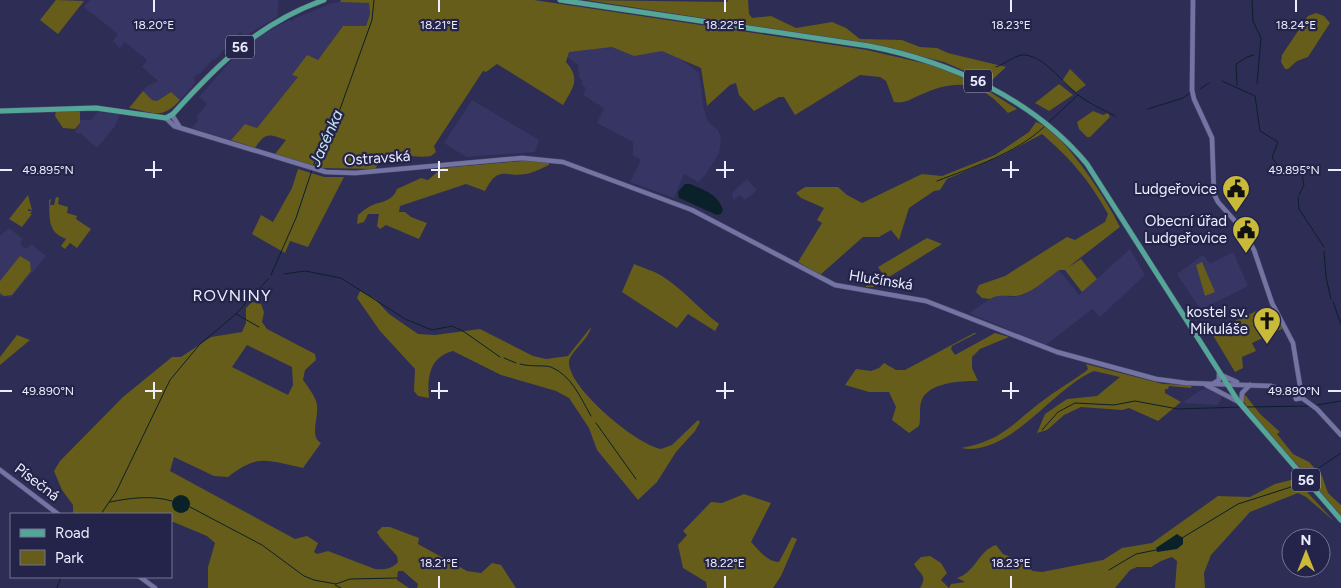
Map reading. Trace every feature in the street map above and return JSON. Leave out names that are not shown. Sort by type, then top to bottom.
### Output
[{"type":"main road","name":"56","points":[[0,111],[96,108],[152,118],[166,118],[172,115],[208,74],[244,43],[274,23],[324,0]]},
{"type":"main road","name":"56","points":[[560,0],[869,46],[919,58],[980,82],[1040,119],[1066,140],[1094,174],[1226,384],[1240,403],[1341,520]]},
{"type":"street","points":[[1193,1],[1192,90],[1194,99],[1212,138],[1214,194],[1218,202],[1244,230],[1254,250],[1272,303],[1293,343],[1302,398],[1317,409],[1341,435]]},
{"type":"street","points":[[172,115],[181,127]]},
{"type":"street","name":"Ostravská","points":[[166,118],[171,124],[326,172],[355,173],[522,158]]},
{"type":"street","name":"Hlučínská","points":[[522,158],[568,163],[678,204],[835,285],[920,299],[1057,352],[1156,379],[1276,387],[1295,394],[1297,400],[1302,398]]},
{"type":"street","points":[[1214,383],[1219,380],[1220,374]]},
{"type":"street","name":"Hlučínská","points":[[1220,374],[1236,382],[1251,385]]},
{"type":"street","points":[[1202,383],[1240,403],[1242,392],[1251,385]]},
{"type":"street","points":[[1295,394],[1300,392]]},
{"type":"street","name":"Písečná","points":[[0,470],[57,513]]},
{"type":"street","points":[[141,578],[155,588]]},
{"type":"shaded area","points":[[90,0],[278,0],[279,2],[277,17],[245,36],[240,32],[215,60],[213,59],[201,73],[194,77],[195,83],[180,100],[171,92],[157,101],[151,100],[143,91],[147,86],[158,81],[142,67],[147,60],[125,42],[120,48],[113,41],[118,34],[84,7]]},
{"type":"shaded area","points":[[347,1],[369,3],[370,14],[366,27],[343,26],[318,60],[292,75],[299,77],[257,128],[245,124],[231,140],[192,128],[199,119],[196,117],[207,104],[199,97],[236,55],[253,40],[289,20],[292,21],[295,18],[332,3]]},
{"type":"shaded area","points":[[657,40],[699,73],[704,110],[708,122],[718,130],[721,138],[719,153],[706,174],[699,182],[684,174],[674,198],[630,182],[641,160],[633,155],[633,142],[597,123],[604,108],[583,95],[586,88],[582,85],[583,81],[579,77],[578,65],[556,49]]},
{"type":"shaded area","points":[[472,100],[539,140],[535,152],[466,157],[444,143]]},
{"type":"shaded area","points":[[98,112],[120,114],[115,126],[97,148],[80,133],[75,132],[81,120],[91,120]]},
{"type":"shaded area","points":[[747,179],[757,190],[745,200],[740,195],[733,200],[732,193]]},
{"type":"shaded area","points":[[9,228],[23,239],[20,244],[26,249],[31,244],[46,256],[11,297],[0,296],[0,236]]},
{"type":"shaded area","points":[[1130,249],[1145,275],[1100,317],[1092,309],[1046,345],[969,313],[996,295],[1015,297],[1025,294],[1059,270],[1079,295]]},
{"type":"shaded area","points":[[1233,252],[1248,286],[1201,310],[1177,274],[1203,255],[1210,264]]},
{"type":"shaded area","points":[[1207,388],[1222,396],[1218,405],[1182,403],[1199,391]]},
{"type":"green space","points":[[56,0],[84,1],[58,34],[40,20]]},
{"type":"green space","points":[[341,0],[534,0],[867,50],[940,67],[979,85],[1017,109],[1008,113],[988,94],[968,86],[957,85],[946,86],[904,102],[894,102],[886,81],[880,77],[860,75],[795,115],[784,97],[779,97],[754,111],[739,95],[736,83],[730,85],[707,106],[701,68],[662,51],[634,56],[612,47],[569,52],[566,62],[571,68],[574,84],[563,105],[497,64],[486,72],[483,71],[434,146],[436,152],[431,156],[393,156],[380,162],[375,169],[321,168],[275,154],[286,140],[280,138],[265,137],[255,148],[231,140],[245,124],[257,128],[298,77],[292,75],[307,55],[318,60],[343,26],[366,26],[370,14],[369,3],[340,2]]},
{"type":"green space","points":[[586,0],[727,2],[728,0],[748,0],[749,14],[752,18],[771,16],[796,28],[832,22],[846,28],[860,39],[902,40],[920,47],[937,48],[948,53],[1006,67],[990,82],[944,62],[874,45]]},
{"type":"green space","points":[[1316,13],[1324,16],[1330,23],[1308,57],[1297,61],[1288,69],[1285,69],[1281,62],[1282,55],[1308,16]]},
{"type":"green space","points":[[1070,69],[1086,85],[1076,92],[1062,81]]},
{"type":"green space","points":[[1059,84],[1073,95],[1049,111],[1035,103]]},
{"type":"green space","points":[[143,91],[152,100],[157,101],[171,92],[180,100],[173,107],[162,113],[151,113],[129,108]]},
{"type":"green space","points":[[56,111],[80,111],[80,123],[75,129],[63,128],[55,116]]},
{"type":"green space","points":[[1093,111],[1103,115],[1108,113],[1110,117],[1090,137],[1087,137],[1079,129],[1077,122]]},
{"type":"green space","points":[[1036,122],[1046,127],[1071,152],[1106,201],[1120,227],[1067,268],[1081,259],[1097,279],[1082,292],[1065,270],[1059,270],[1036,287],[1021,295],[998,296],[990,299],[982,298],[976,292],[979,285],[1005,276],[1067,237],[1075,240],[1105,222],[1108,214],[1094,191],[1071,161],[1042,134],[1003,155],[947,179],[940,190],[934,191],[909,208],[899,240],[891,230],[879,237],[863,237],[820,275],[798,262],[822,223],[817,220],[824,208],[801,198],[796,193],[805,187],[838,187],[847,195],[862,203],[922,174],[942,176],[995,155],[1029,132]]},
{"type":"green space","points":[[533,160],[549,163],[549,165],[526,174],[499,175],[494,178],[485,191],[466,184],[400,206],[399,212],[405,212],[411,217],[427,223],[419,239],[386,225],[380,229],[377,226],[379,214],[368,214],[364,222],[357,224],[358,215],[368,207],[388,200],[397,189],[421,178],[428,180],[442,168]]},
{"type":"green space","points":[[298,169],[324,177],[344,177],[308,247],[290,241],[285,253],[252,234],[261,215],[273,222],[292,188]]},
{"type":"green space","points":[[28,195],[32,210],[28,209],[28,211],[32,211],[30,214],[32,214],[22,227],[9,219]]},
{"type":"green space","points":[[56,197],[59,198],[58,204],[68,207],[67,213],[77,216],[76,219],[91,229],[77,248],[70,243],[65,249],[61,246],[66,239],[55,232],[51,224],[49,200],[51,199],[50,205],[54,205]]},
{"type":"green space","points":[[927,238],[942,244],[873,287],[865,287],[882,273],[878,267]]},
{"type":"green space","points":[[20,256],[30,262],[31,271],[12,295],[4,296],[0,293],[0,281]]},
{"type":"green space","points":[[1202,262],[1215,292],[1205,296],[1196,265]]},
{"type":"green space","points":[[634,264],[659,274],[670,281],[719,324],[715,331],[688,314],[677,328],[622,292]]},
{"type":"green space","points":[[360,291],[375,299],[389,314],[418,334],[435,335],[480,329],[533,356],[546,359],[568,356],[591,327],[590,332],[569,362],[572,373],[580,386],[606,414],[636,437],[661,449],[672,445],[698,420],[700,422],[695,431],[676,452],[657,482],[638,500],[597,450],[589,428],[569,398],[556,391],[501,375],[453,351],[439,358],[432,368],[429,382],[429,398],[418,396],[414,391],[415,369],[380,331],[357,298]]},
{"type":"green space","points":[[252,302],[261,304],[264,312],[262,322],[267,329],[315,354],[316,360],[305,370],[303,380],[316,401],[315,435],[321,443],[303,468],[263,461],[247,464],[228,477],[214,476],[174,457],[170,471],[295,539],[307,536],[318,543],[314,552],[317,554],[328,551],[375,569],[390,568],[398,562],[397,556],[377,532],[382,527],[390,527],[419,538],[418,544],[467,571],[481,573],[492,563],[501,565],[516,588],[417,588],[418,584],[403,571],[398,571],[397,580],[409,588],[208,588],[208,567],[215,543],[207,536],[172,521],[172,513],[73,513],[73,505],[62,490],[54,471],[60,461],[123,397],[172,357],[181,357],[211,337],[242,332],[246,323],[246,308]],"holes":[[[247,345],[292,367],[293,385],[288,395],[232,367]]]},
{"type":"green space","points":[[1265,307],[1268,312],[1272,310],[1284,328],[1252,343],[1256,351],[1242,357],[1243,368],[1235,372],[1211,332]]},
{"type":"green space","points":[[977,333],[952,346],[951,349],[955,355],[995,333],[1009,337],[980,349],[972,357],[972,368],[978,381],[945,384],[930,390],[924,395],[920,405],[919,426],[909,433],[892,420],[896,407],[889,392],[869,392],[845,385],[856,369],[871,371],[879,368],[884,363],[896,370],[905,370]]},
{"type":"green space","points":[[17,335],[30,340],[0,365],[0,357]]},
{"type":"green space","points":[[1086,364],[1163,384],[1192,385],[1191,388],[1169,386],[1168,389],[1165,389],[1165,393],[1181,402],[1158,421],[1129,408],[1122,410],[1081,407],[1064,415],[1047,430],[1037,433],[1045,414],[1067,399],[1097,396],[1120,377],[1094,371],[1063,391],[1014,432],[996,442],[979,448],[961,448],[986,441],[1005,431],[1046,398],[1086,371],[1088,369]]},
{"type":"green space","points":[[1243,392],[1260,414],[1280,432],[1277,434],[1293,454],[1309,462],[1322,476],[1328,493],[1341,505],[1341,516],[1248,409],[1243,400]]},
{"type":"green space","points":[[1295,479],[1334,521],[1306,497],[1298,493],[1250,512],[1211,555],[1204,573],[1205,588],[1175,588],[1177,561],[1172,557],[1151,567],[1137,567],[1130,570],[1115,588],[949,588],[951,584],[965,582],[957,578],[968,572],[985,552],[996,545],[1003,554],[1026,563],[1027,567],[1033,571],[1042,572],[1103,560],[1122,548],[1152,543],[1218,496],[1250,497],[1275,484]]},
{"type":"green space","points":[[744,494],[771,503],[751,542],[764,555],[771,560],[779,562],[792,537],[797,539],[781,576],[773,588],[707,588],[706,582],[683,568],[678,545],[687,535],[683,531],[711,502],[722,503]]},
{"type":"green space","points":[[930,556],[941,563],[947,573],[941,580],[949,588],[920,588],[923,578],[914,564],[921,557]]},
{"type":"water","points":[[685,184],[700,188],[714,196],[723,210],[721,214],[717,215],[679,198],[678,192]]},
{"type":"water","points":[[177,495],[185,495],[190,500],[188,511],[177,513],[172,508],[172,500]]},
{"type":"water","points":[[1177,534],[1183,538],[1183,544],[1177,549],[1157,552],[1156,548]]},
{"type":"waterway","name":"Jasénka","points":[[271,275],[296,218],[317,155],[335,123],[372,20],[374,0]]},
{"type":"waterway","points":[[1252,0],[1253,21],[1261,38],[1257,84]]},
{"type":"waterway","points":[[996,67],[1022,55],[1040,60],[1078,95],[1115,116]]},
{"type":"waterway","points":[[1237,85],[1236,64],[1254,55]]},
{"type":"waterway","points":[[1222,81],[1255,96],[1260,131],[1278,142],[1272,158],[1279,167]]},
{"type":"waterway","points":[[1200,89],[1209,83]]},
{"type":"waterway","points":[[1148,109],[1183,98],[1190,93]]},
{"type":"waterway","points":[[1049,122],[1078,95]]},
{"type":"waterway","points":[[937,181],[1007,152],[1044,127]]},
{"type":"waterway","points":[[1283,167],[1293,168],[1302,175],[1304,185],[1299,195]]},
{"type":"waterway","points":[[1298,197],[1299,209],[1324,247]]},
{"type":"waterway","points":[[1324,251],[1326,277],[1331,299]]},
{"type":"waterway","points":[[284,274],[305,271],[341,278],[405,319],[432,330],[452,326],[463,331],[500,357]]},
{"type":"waterway","name":"Jasénka","points":[[102,513],[116,492],[170,380],[200,344],[236,314],[268,279]]},
{"type":"waterway","points":[[1333,302],[1341,324]]},
{"type":"waterway","points":[[236,314],[259,327]]},
{"type":"waterway","points":[[504,358],[516,363]]},
{"type":"waterway","points":[[520,364],[549,366],[565,376],[575,388],[591,416]]},
{"type":"waterway","points":[[1042,430],[1058,412],[1075,403],[1114,405],[1135,401],[1178,409],[1241,407]]},
{"type":"waterway","points":[[1317,405],[1341,401]]},
{"type":"waterway","points":[[1245,407],[1311,406]]},
{"type":"waterway","points":[[596,423],[636,479]]},
{"type":"waterway","points":[[1307,476],[1341,453]]},
{"type":"waterway","points":[[1182,538],[1238,504],[1291,487],[1300,481]]},
{"type":"waterway","points":[[110,502],[141,498],[172,501]]},
{"type":"waterway","points":[[190,507],[262,545],[304,576],[314,580],[336,584],[350,579],[397,578]]},
{"type":"waterway","points":[[1109,570],[1136,554],[1156,550]]},
{"type":"waterway","name":"Jasénka","points":[[57,588],[61,578]]},
{"type":"waterway","points":[[335,585],[341,588]]},
{"type":"place","name":"Ludgeřovice","points":[[1236,213]]},
{"type":"place","name":"Obecní úřad Ludgeřovice","points":[[1246,254]]},
{"type":"place","name":"kostel sv. Mikuláše","points":[[1267,345]]},
{"type":"district","name":"ROVNINY","points":[[232,295]]}]
